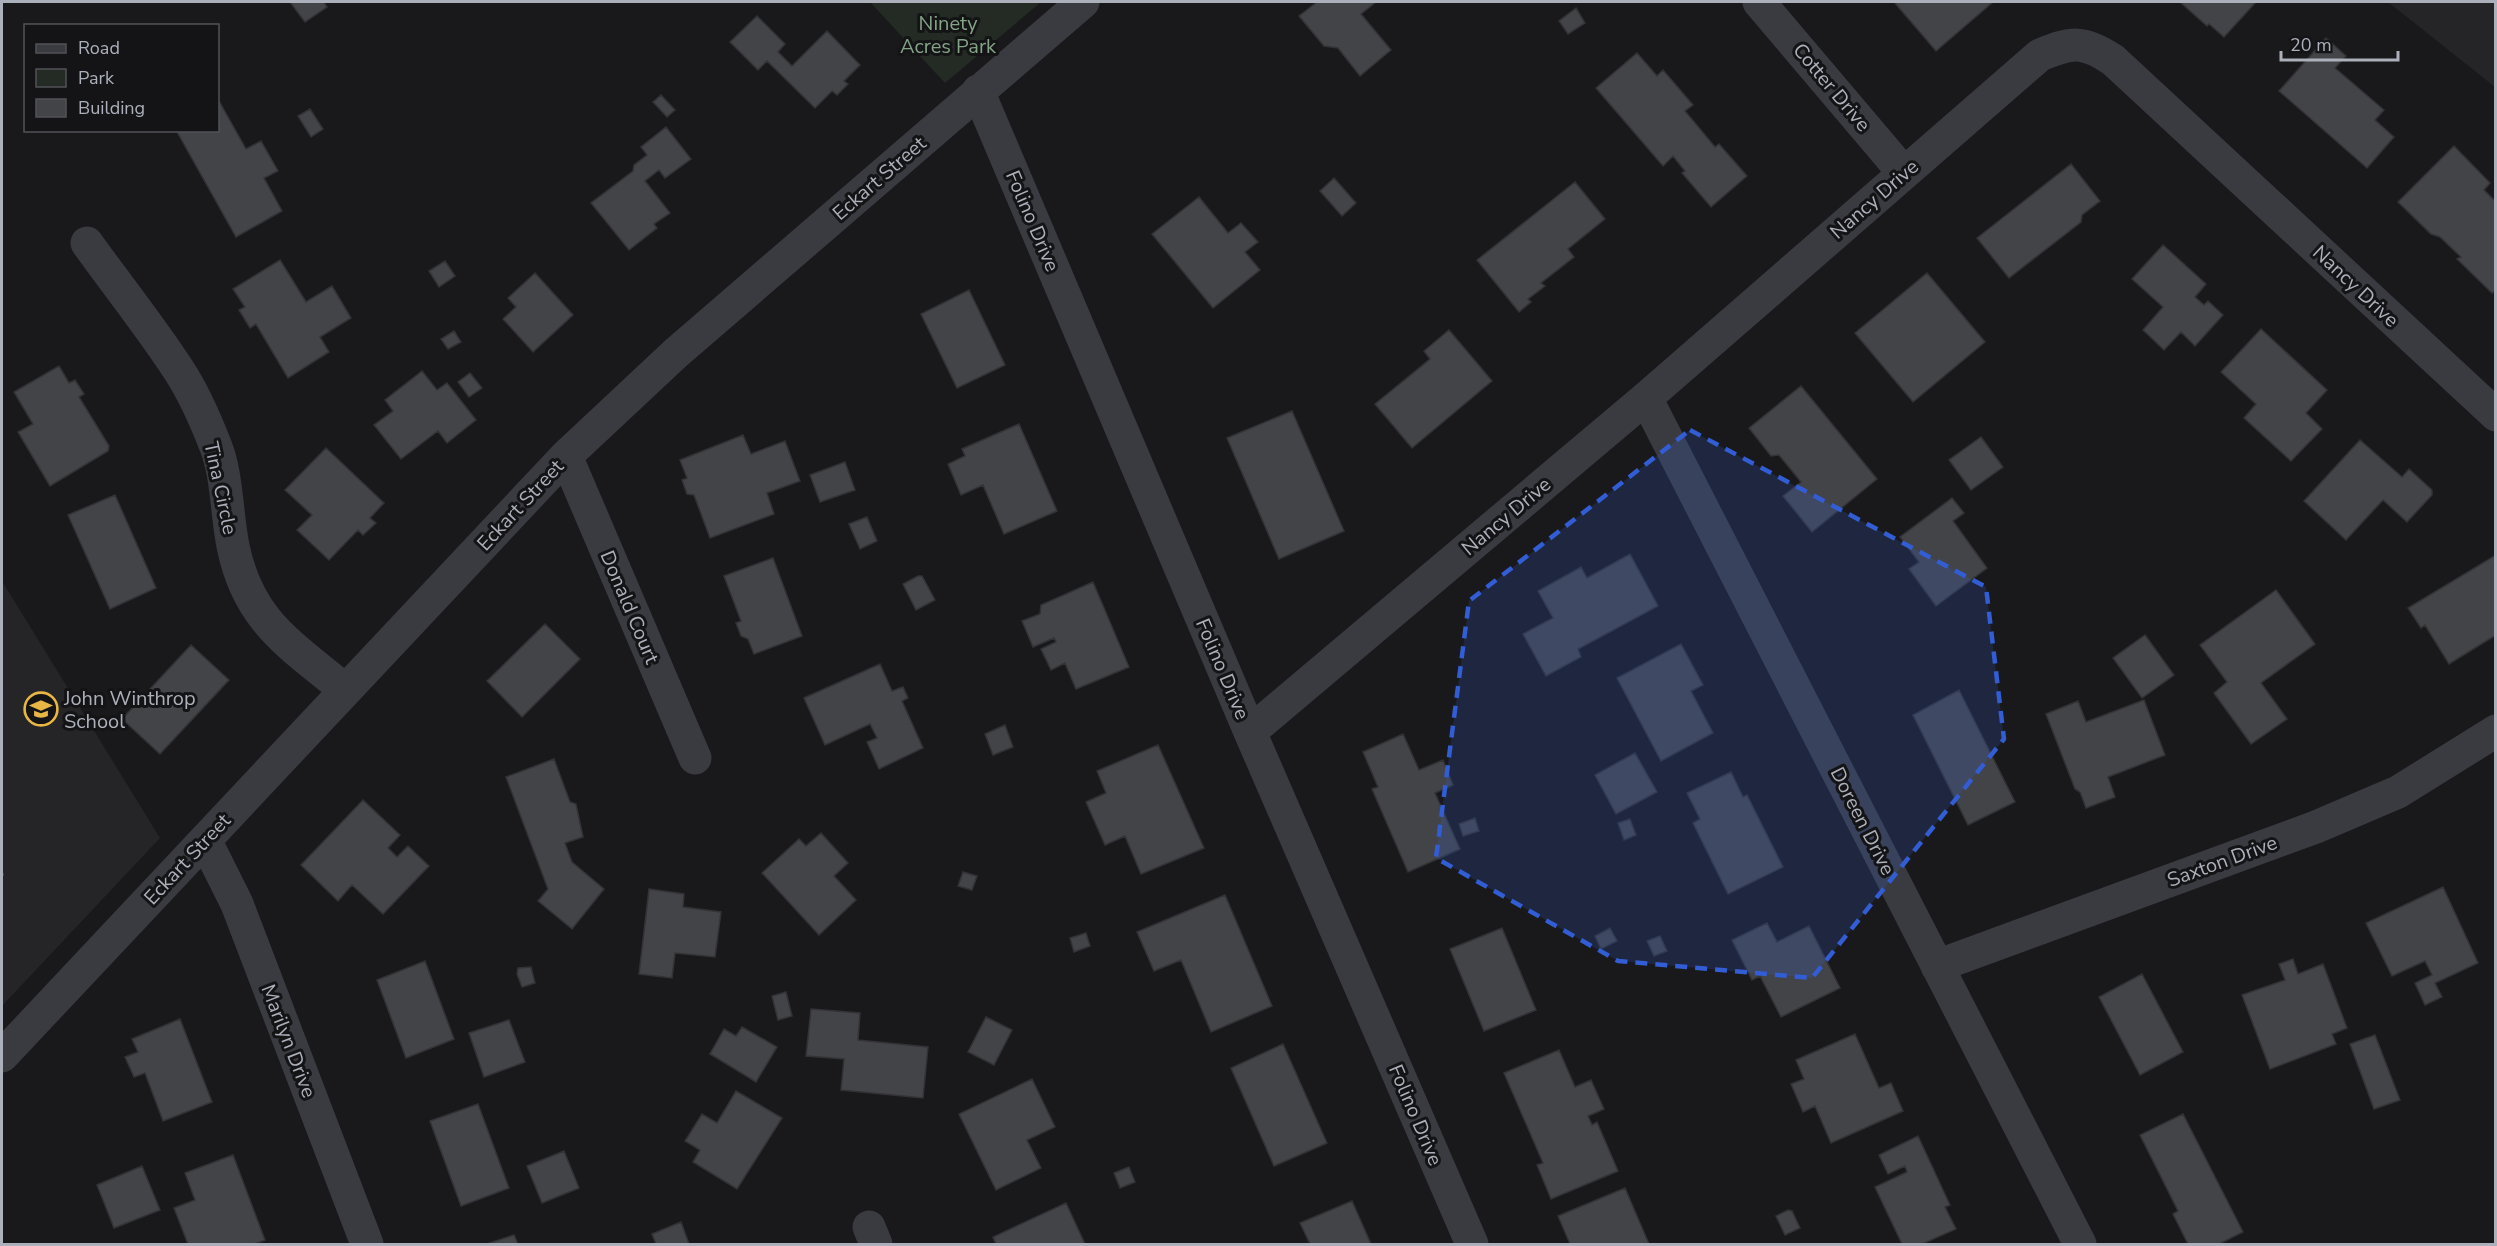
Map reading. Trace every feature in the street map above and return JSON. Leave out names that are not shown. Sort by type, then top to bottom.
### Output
[{"type":"street","name":"Eckart Street","points":[[2,1056],[566,456],[676,354],[1083,2]]},
{"type":"street","name":"Cotter Drive","points":[[1759,2],[1904,172]]},
{"type":"street","name":"Nancy Drive","points":[[1250,732],[1646,398],[2040,56],[2066,44],[2096,49],[2113,60],[2496,415]]},
{"type":"street","name":"Folino Drive","points":[[978,92],[1250,732],[1472,1245]]},
{"type":"street","name":"Tina Circle","points":[[87,243],[179,370],[218,450],[233,548],[243,582],[255,609],[272,629],[345,690]]},
{"type":"street","name":"Doreen Drive","points":[[1646,398],[2080,1245]]},
{"type":"street","name":"Donald Court","points":[[566,456],[695,758]]},
{"type":"street","name":"Saxton Drive","points":[[1937,966],[2304,831],[2398,792],[2496,731]]},
{"type":"street","name":"Marilyn Drive","points":[[205,840],[237,904],[367,1245]]},
{"type":"highlighted area","points":[[1690,430],[1986,587],[2004,739],[1812,978],[1618,961],[1436,858],[1469,601]]},
{"type":"shaded area","points":[[2388,2],[2495,2],[2495,87]]},
{"type":"shaded area","name":"John Winthrop School","points":[[2,581],[160,838],[2,1006]]},
{"type":"green space","name":"Ninety Acres Park","points":[[870,2],[1041,2],[945,83]]},
{"type":"building","points":[[290,2],[324,2],[327,7],[305,22]]},
{"type":"building","points":[[1317,2],[1376,2],[1361,14],[1391,50],[1360,76],[1338,48],[1324,46],[1299,16]]},
{"type":"building","points":[[1894,2],[1993,2],[1936,51]]},
{"type":"building","points":[[2180,2],[2256,2],[2224,37],[2209,24],[2207,26]]},
{"type":"building","points":[[1576,8],[1585,23],[1568,34],[1559,21]]},
{"type":"building","points":[[757,16],[785,44],[778,52],[792,66],[827,31],[860,65],[844,81],[848,84],[837,95],[832,91],[815,108],[767,61],[758,70],[730,42]]},
{"type":"building","points":[[2326,38],[2346,56],[2335,68],[2384,110],[2375,120],[2394,137],[2367,168],[2279,91]]},
{"type":"building","points":[[1637,53],[1657,76],[1663,70],[1693,105],[1685,111],[1715,147],[1719,144],[1747,176],[1711,207],[1682,173],[1685,171],[1673,156],[1663,166],[1596,88]]},
{"type":"building","points":[[661,95],[675,110],[667,117],[653,102]]},
{"type":"building","points":[[219,101],[246,149],[261,141],[278,171],[264,178],[282,211],[236,237],[177,132],[219,132]]},
{"type":"building","points":[[310,109],[323,129],[311,137],[298,116]]},
{"type":"building","points":[[666,127],[691,159],[665,178],[659,170],[645,181],[670,213],[654,224],[657,228],[629,250],[591,203],[633,171],[634,165],[647,155],[641,147]]},
{"type":"building","points":[[2454,146],[2490,183],[2484,190],[2496,202],[2496,290],[2492,293],[2457,259],[2461,257],[2440,237],[2431,234],[2398,202]]},
{"type":"building","points":[[2071,164],[2100,201],[2082,215],[2081,222],[2009,278],[1977,238]]},
{"type":"building","points":[[1334,178],[1356,203],[1342,216],[1320,191]]},
{"type":"building","points":[[1575,182],[1605,219],[1568,249],[1574,257],[1541,283],[1545,286],[1528,299],[1531,302],[1519,312],[1477,260]]},
{"type":"building","points":[[1199,197],[1228,233],[1241,223],[1258,242],[1245,252],[1260,270],[1213,308],[1152,234]]},
{"type":"building","points":[[2163,245],[2206,284],[2195,297],[2204,305],[2208,301],[2223,315],[2195,346],[2181,332],[2164,350],[2143,330],[2163,307],[2132,279]]},
{"type":"building","points":[[280,260],[306,302],[332,286],[351,318],[320,337],[329,352],[288,378],[256,324],[250,328],[239,310],[245,307],[233,289]]},
{"type":"building","points":[[445,261],[455,276],[439,287],[429,271]]},
{"type":"building","points":[[535,273],[573,315],[533,352],[503,319],[516,307],[508,298]]},
{"type":"building","points":[[1927,273],[1985,342],[1913,402],[1855,333]]},
{"type":"building","points":[[969,290],[1005,365],[957,388],[921,314]]},
{"type":"building","points":[[2261,329],[2327,390],[2306,413],[2322,429],[2291,461],[2244,418],[2256,404],[2221,372]]},
{"type":"building","points":[[1449,330],[1492,381],[1412,448],[1375,404],[1430,359],[1424,351]]},
{"type":"building","points":[[454,331],[461,342],[448,349],[441,339]]},
{"type":"building","points":[[59,366],[69,383],[75,380],[84,394],[79,397],[109,446],[108,451],[50,486],[18,432],[33,424],[14,392]]},
{"type":"building","points":[[422,371],[437,390],[447,383],[476,420],[447,443],[438,431],[401,459],[374,425],[393,411],[385,400]]},
{"type":"building","points":[[470,373],[482,388],[469,397],[458,382]]},
{"type":"building","points":[[1801,386],[1877,479],[1812,532],[1783,496],[1801,482],[1779,455],[1771,456],[1749,428]]},
{"type":"building","points":[[1292,411],[1344,531],[1279,559],[1227,438]]},
{"type":"building","points":[[1019,424],[1057,511],[1004,534],[983,485],[961,495],[948,464],[965,456],[962,449]]},
{"type":"building","points":[[743,435],[751,454],[785,441],[800,481],[767,493],[774,514],[710,538],[694,495],[687,494],[682,480],[687,478],[680,460]]},
{"type":"building","points":[[1981,437],[2003,467],[1971,490],[1949,460]]},
{"type":"building","points":[[2360,440],[2402,477],[2409,469],[2432,490],[2432,495],[2407,522],[2383,500],[2346,540],[2304,501]]},
{"type":"building","points":[[326,448],[384,503],[370,518],[376,523],[363,535],[358,530],[329,560],[297,530],[312,515],[285,490]]},
{"type":"building","points":[[845,462],[855,490],[820,502],[810,475]]},
{"type":"building","points":[[115,495],[156,588],[110,609],[68,515]]},
{"type":"building","points":[[1952,498],[1964,513],[1953,521],[1987,568],[1936,606],[1909,569],[1919,562],[1900,537]]},
{"type":"building","points":[[867,517],[877,541],[860,549],[849,524]]},
{"type":"building","points":[[1630,554],[1658,606],[1578,649],[1581,657],[1546,676],[1523,634],[1553,618],[1538,591],[1581,567],[1587,578]]},
{"type":"building","points":[[2496,555],[2496,635],[2449,664],[2425,625],[2421,628],[2408,608]]},
{"type":"building","points":[[773,558],[802,636],[754,654],[748,639],[741,636],[736,623],[741,621],[724,576]]},
{"type":"building","points":[[922,576],[935,600],[916,610],[903,584]]},
{"type":"building","points":[[1093,582],[1129,667],[1076,689],[1065,663],[1051,670],[1041,649],[1056,642],[1054,638],[1033,647],[1022,621],[1040,614],[1041,605]]},
{"type":"building","points":[[2276,590],[2315,644],[2261,683],[2287,719],[2251,744],[2214,693],[2227,682],[2200,645]]},
{"type":"building","points":[[545,624],[580,659],[522,717],[487,681]]},
{"type":"building","points":[[2145,635],[2174,675],[2142,698],[2113,658]]},
{"type":"building","points":[[1681,644],[1703,685],[1691,691],[1713,733],[1661,761],[1617,678]]},
{"type":"building","points":[[191,645],[229,680],[160,754],[122,719]]},
{"type":"building","points":[[880,664],[892,691],[903,687],[908,698],[902,701],[923,748],[879,769],[867,742],[877,738],[870,724],[825,745],[804,698]]},
{"type":"building","points":[[1959,690],[2015,802],[1968,825],[1913,715]]},
{"type":"building","points":[[2144,700],[2165,755],[2108,777],[2115,797],[2086,808],[2080,792],[2075,789],[2046,714],[2078,701],[2086,722]]},
{"type":"building","points":[[1005,725],[1013,747],[993,755],[985,734]]},
{"type":"building","points":[[1403,734],[1419,770],[1443,760],[1453,785],[1435,793],[1460,849],[1408,872],[1372,789],[1378,787],[1363,752]]},
{"type":"building","points":[[1158,745],[1204,848],[1141,874],[1125,836],[1105,845],[1086,802],[1106,793],[1097,771]]},
{"type":"building","points":[[1635,753],[1657,792],[1616,814],[1595,775]]},
{"type":"building","points":[[554,759],[570,802],[576,804],[583,837],[565,843],[572,862],[604,889],[572,929],[538,901],[548,889],[506,777]]},
{"type":"building","points":[[1731,772],[1743,797],[1747,795],[1783,867],[1728,894],[1693,823],[1700,819],[1687,793]]},
{"type":"building","points":[[363,800],[400,835],[388,848],[397,857],[408,846],[429,866],[383,914],[352,885],[338,901],[301,865]]},
{"type":"building","points":[[1475,818],[1479,831],[1463,836],[1459,824]]},
{"type":"building","points":[[1630,819],[1636,835],[1624,840],[1618,823]]},
{"type":"building","points":[[821,833],[848,863],[834,876],[856,900],[819,935],[762,873],[799,839],[806,846]]},
{"type":"building","points":[[963,872],[977,876],[972,890],[958,886]]},
{"type":"building","points":[[2443,887],[2478,963],[2435,983],[2442,997],[2425,1005],[2415,983],[2432,975],[2425,961],[2392,976],[2366,923]]},
{"type":"building","points":[[649,889],[684,894],[683,907],[721,912],[715,957],[675,953],[672,978],[639,974]]},
{"type":"building","points":[[1225,895],[1272,1006],[1211,1032],[1181,960],[1154,971],[1137,932]]},
{"type":"building","points":[[1767,923],[1777,942],[1809,926],[1840,988],[1781,1017],[1760,976],[1752,980],[1732,940]]},
{"type":"building","points":[[1502,928],[1536,1010],[1484,1031],[1450,949]]},
{"type":"building","points":[[1610,928],[1617,941],[1601,949],[1595,936]]},
{"type":"building","points":[[1086,933],[1090,946],[1074,952],[1070,938]]},
{"type":"building","points":[[1660,936],[1667,951],[1654,956],[1647,941]]},
{"type":"building","points":[[2293,959],[2298,974],[2323,964],[2347,1028],[2332,1034],[2336,1044],[2270,1069],[2242,995],[2285,980],[2279,964]]},
{"type":"building","points":[[425,961],[454,1039],[406,1058],[377,980]]},
{"type":"building","points":[[531,967],[535,983],[522,987],[517,974],[518,968]]},
{"type":"building","points":[[2142,974],[2183,1052],[2140,1075],[2099,997]]},
{"type":"building","points":[[786,992],[792,1016],[778,1020],[772,996]]},
{"type":"building","points":[[811,1009],[860,1013],[858,1040],[928,1047],[923,1098],[841,1090],[844,1059],[806,1056]]},
{"type":"building","points":[[986,1017],[1012,1030],[994,1065],[968,1052]]},
{"type":"building","points":[[180,1019],[212,1102],[163,1121],[145,1073],[134,1077],[125,1057],[138,1052],[132,1039]]},
{"type":"building","points":[[509,1020],[525,1062],[484,1077],[469,1033]]},
{"type":"building","points":[[742,1027],[777,1047],[756,1082],[710,1054],[724,1029],[736,1036]]},
{"type":"building","points":[[1855,1034],[1879,1088],[1891,1083],[1903,1111],[1831,1143],[1815,1106],[1803,1112],[1791,1084],[1804,1079],[1796,1060]]},
{"type":"building","points":[[2375,1035],[2400,1100],[2374,1109],[2350,1044]]},
{"type":"building","points":[[1283,1044],[1327,1143],[1274,1166],[1231,1068]]},
{"type":"building","points":[[1559,1050],[1575,1087],[1591,1080],[1604,1109],[1588,1116],[1592,1125],[1597,1122],[1618,1171],[1551,1199],[1537,1165],[1543,1163],[1504,1073]]},
{"type":"building","points":[[1032,1079],[1055,1127],[1027,1140],[1041,1168],[996,1190],[959,1114]]},
{"type":"building","points":[[736,1091],[782,1118],[737,1189],[693,1162],[700,1150],[685,1141],[702,1114],[717,1123]]},
{"type":"building","points":[[478,1104],[509,1188],[461,1206],[430,1121]]},
{"type":"building","points":[[2183,1114],[2243,1232],[2219,1244],[2188,1244],[2173,1214],[2178,1211],[2140,1135]]},
{"type":"building","points":[[1918,1136],[1950,1205],[1945,1207],[1956,1229],[1922,1244],[1902,1244],[1875,1187],[1907,1172],[1905,1166],[1888,1174],[1879,1155]]},
{"type":"building","points":[[564,1151],[579,1188],[542,1203],[527,1166]]},
{"type":"building","points":[[233,1155],[265,1240],[254,1244],[188,1244],[174,1208],[195,1200],[185,1173]]},
{"type":"building","points":[[142,1166],[160,1210],[114,1228],[97,1185]]},
{"type":"building","points":[[1129,1167],[1135,1182],[1120,1188],[1114,1173]]},
{"type":"building","points":[[1625,1188],[1649,1244],[1570,1244],[1558,1216]]},
{"type":"building","points":[[1352,1201],[1371,1244],[1310,1244],[1300,1223]]},
{"type":"building","points":[[1066,1203],[1085,1244],[996,1244],[993,1237]]},
{"type":"building","points":[[1788,1210],[1792,1211],[1800,1228],[1785,1235],[1776,1216]]},
{"type":"building","points":[[681,1222],[689,1244],[656,1244],[652,1234]]},
{"type":"building","points":[[514,1235],[518,1244],[487,1244]]},
{"type":"place","name":"John Winthrop School","points":[[41,709]]}]
